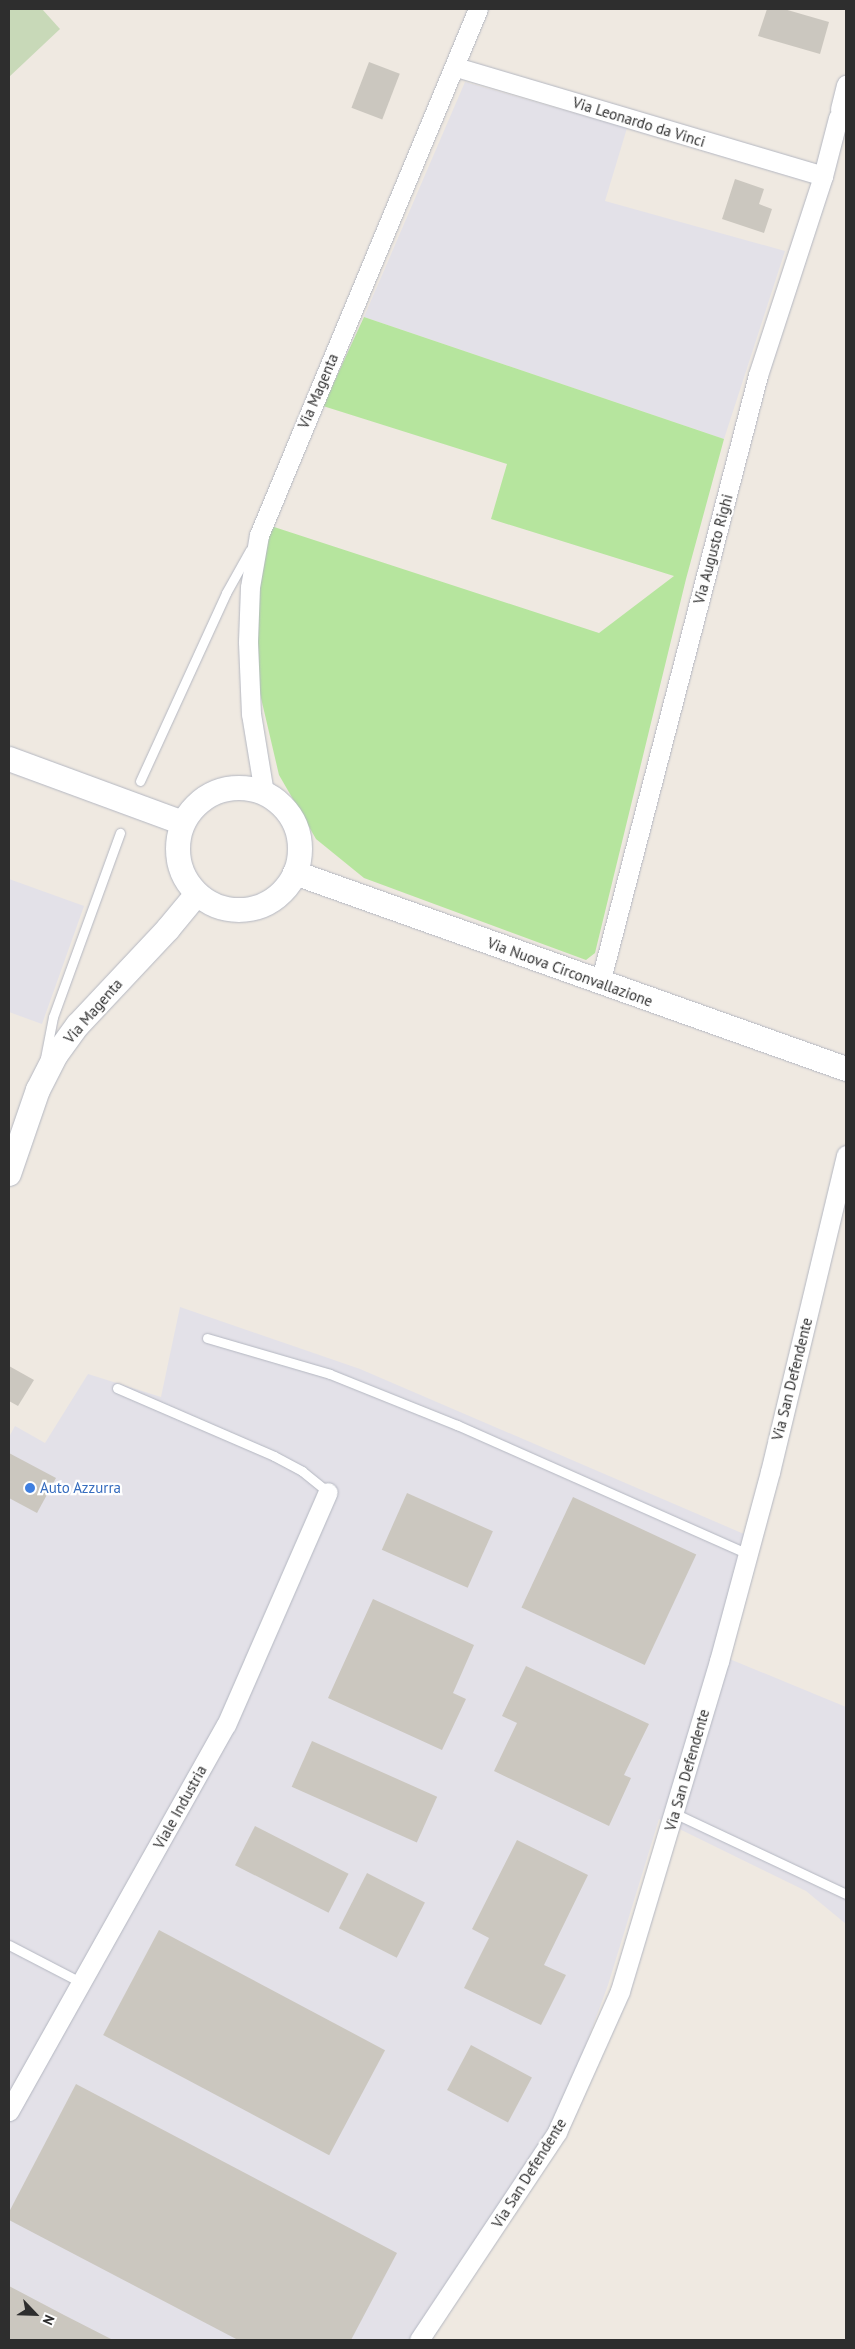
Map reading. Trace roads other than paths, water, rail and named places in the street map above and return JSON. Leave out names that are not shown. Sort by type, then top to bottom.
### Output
[{"type":"street","name":"Via Magenta","points":[[264,792],[251,714],[248,640],[250,586],[259,535],[456,67],[478,9]]},
{"type":"street","name":"Via Leonardo da Vinci","points":[[456,67],[823,176]]},
{"type":"street","name":"Via Augusto Righi","points":[[600,983],[758,375],[823,176],[846,85]]},
{"type":"street","points":[[9,759],[183,823]]},
{"type":"street","points":[[246,787],[264,792],[286,810],[299,836],[300,855],[295,873],[284,890],[269,902],[251,909],[232,910],[213,904],[197,894],[185,878],[178,861],[178,842],[183,823],[194,807],[217,792],[246,787]]},
{"type":"street","name":"Via Nuova Circonvallazione","points":[[295,873],[846,1069]]},
{"type":"street","name":"Via Magenta","points":[[9,1174],[38,1090],[56,1055],[78,1025],[168,929],[197,894]]},
{"type":"street","name":"Via San Defendente","points":[[419,2340],[557,2132],[620,1991],[674,1813],[748,1554],[846,1155]]},
{"type":"street","name":"Viale Industria","points":[[9,2111],[83,1983],[226,1725],[328,1492]]},
{"type":"lane","points":[[140,781],[226,593],[259,535]]},
{"type":"lane","points":[[38,1090],[53,1017],[120,833]]},
{"type":"lane","points":[[207,1338],[330,1374],[457,1425],[748,1554]]},
{"type":"lane","points":[[117,1388],[274,1456],[302,1471],[328,1492]]},
{"type":"lane","points":[[674,1813],[846,1894]]},
{"type":"lane","points":[[9,1945],[83,1983]]},
{"type":"place","name":"Auto Azzurra","points":[[30,1488]]}]
